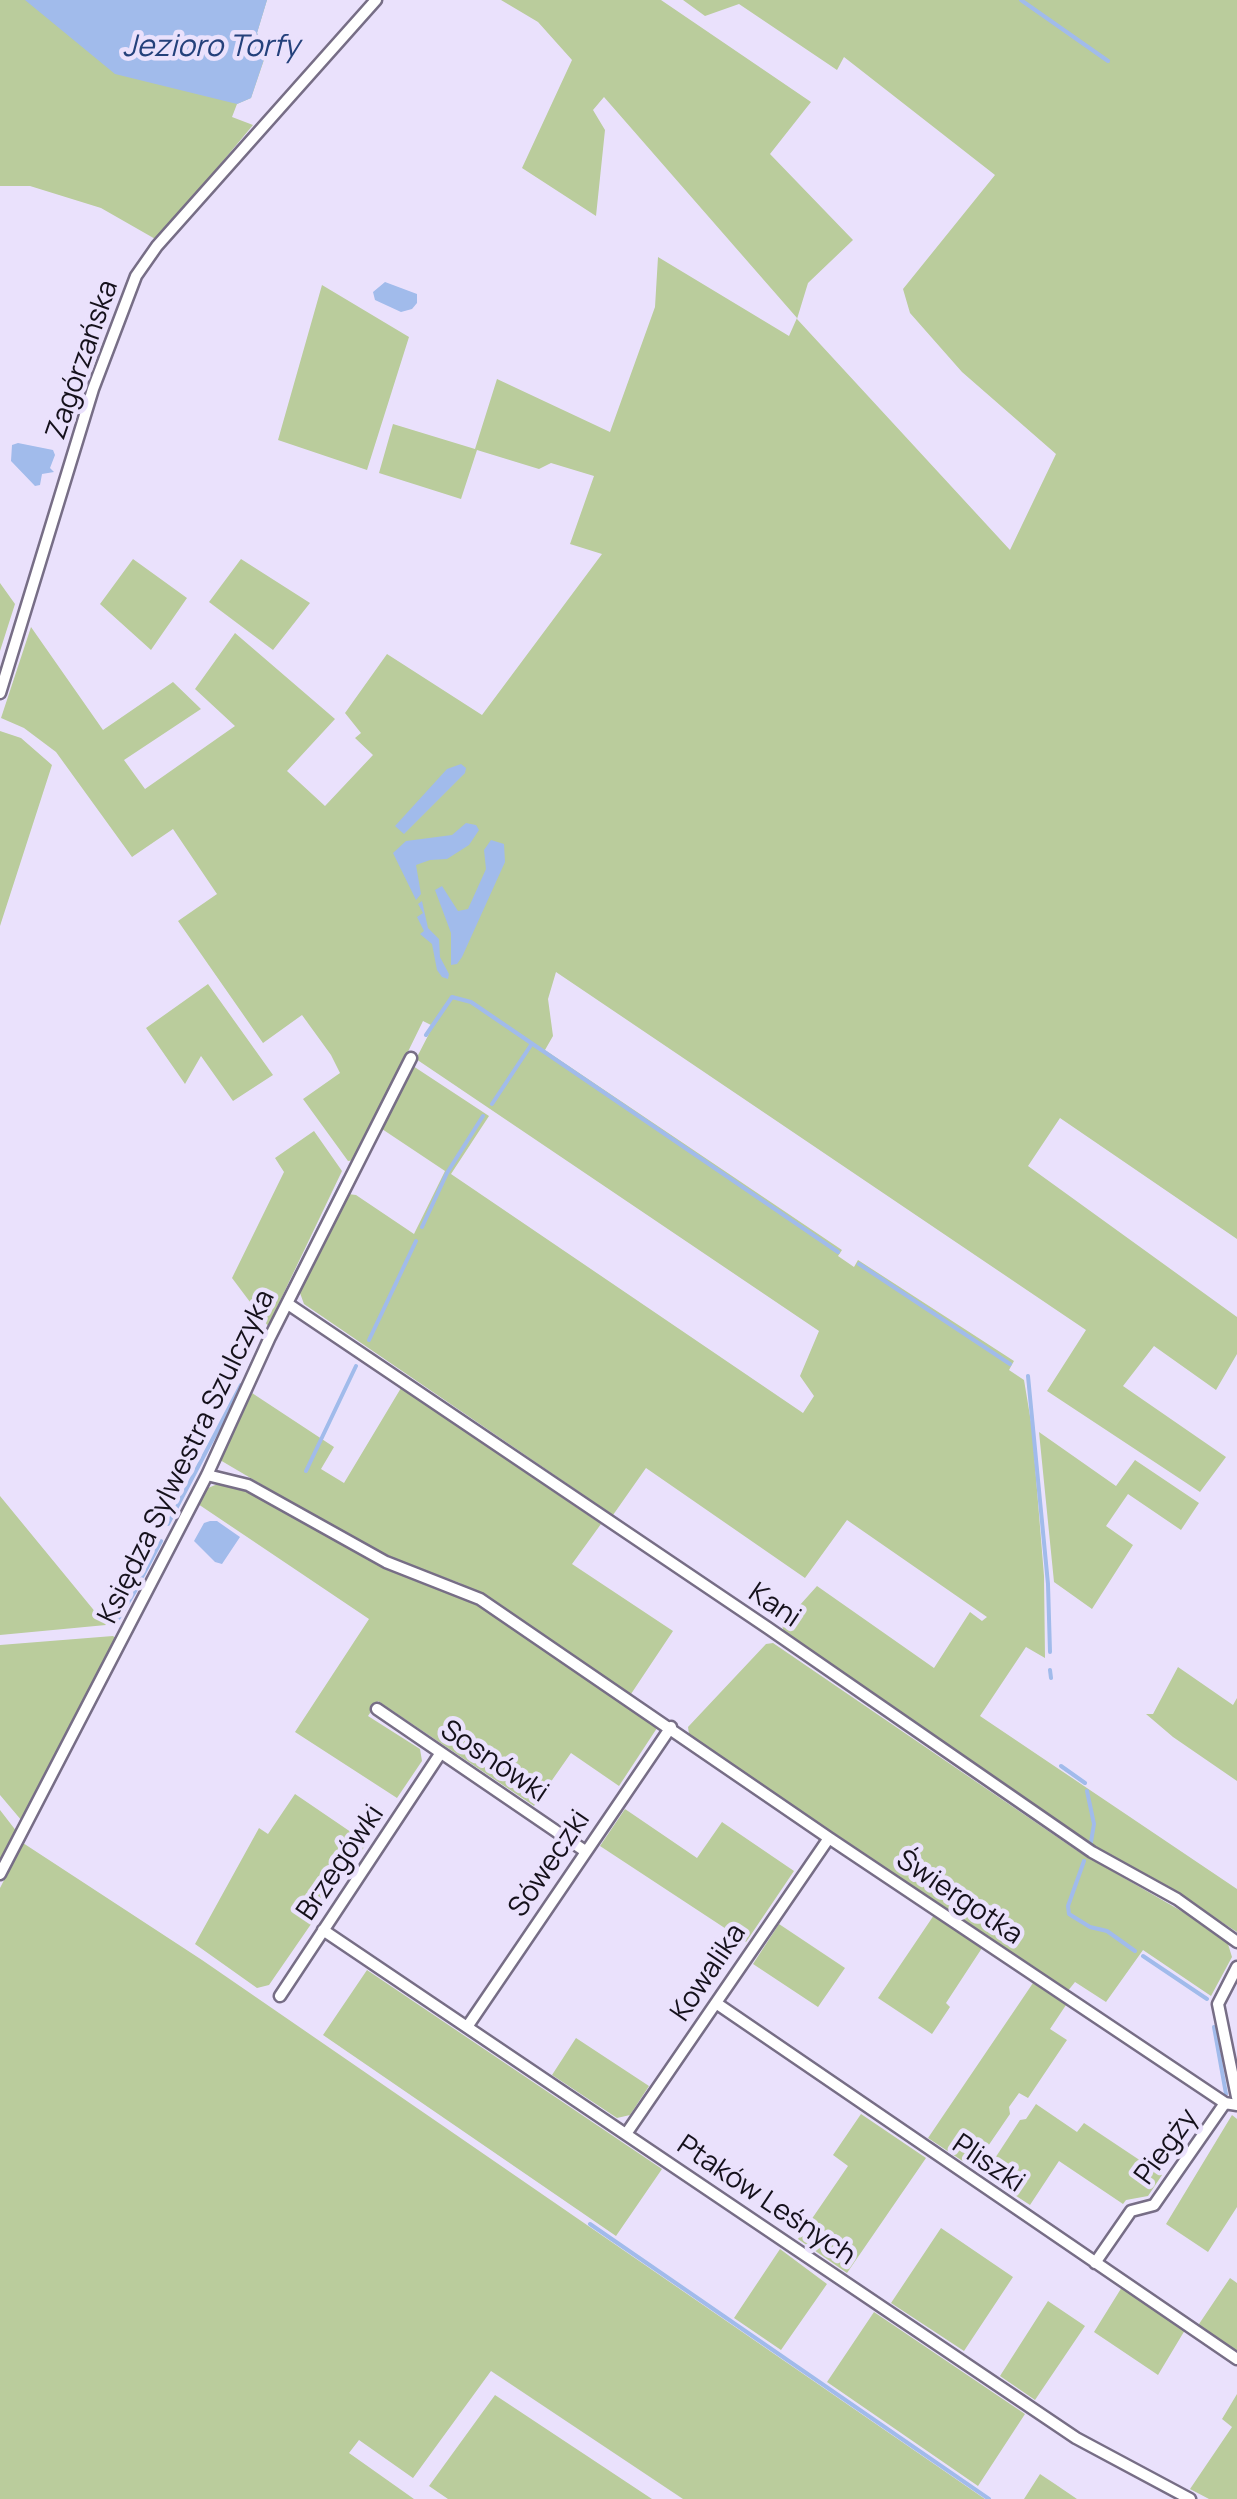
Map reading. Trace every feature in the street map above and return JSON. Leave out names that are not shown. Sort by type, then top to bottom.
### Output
[{"type":"street","name":"Zagórzańska","points":[[0,693],[93,390],[136,276],[157,246],[376,0]]},
{"type":"street","name":"Księdza Sylwestra Szulczyka","points":[[0,1874],[207,1475],[411,1058]]},
{"type":"street","name":"Kani","points":[[288,1304],[1092,1852],[1177,1899],[1237,1942]]},
{"type":"street","name":"Świergotka","points":[[207,1475],[248,1485],[386,1562],[480,1599],[829,1838],[1231,2104]]},
{"type":"street","name":"Sosnówki","points":[[378,1709],[586,1851]]},
{"type":"street","name":"Sóweczki","points":[[467,2026],[671,1727]]},
{"type":"street","name":"Brzegówki","points":[[280,1996],[440,1754]]},
{"type":"street","name":"Kowalika","points":[[626,2134],[829,1838]]},
{"type":"street","name":"Ptaków Leśnych","points":[[323,1930],[1076,2438],[1190,2499]]},
{"type":"street","points":[[1237,1966],[1218,2004],[1237,2098]]},
{"type":"street","name":"Pliszki","points":[[716,2003],[1237,2359]]},
{"type":"street","name":"Piegży","points":[[1095,2263],[1130,2211],[1154,2205],[1231,2104]]},
{"type":"green space","points":[[0,0],[267,0],[257,33],[267,51],[251,98],[237,104],[232,117],[253,125],[157,240],[101,208],[30,186],[0,186]]},
{"type":"green space","points":[[501,0],[661,0],[811,102],[770,154],[853,240],[808,283],[797,319],[1010,550],[1056,454],[962,372],[910,313],[903,289],[995,175],[844,57],[837,70],[739,4],[705,16],[683,0],[1237,0],[1237,1239],[1060,1118],[1028,1166],[1237,1317],[1237,1354],[1216,1390],[1154,1346],[1123,1386],[1226,1457],[1200,1492],[1047,1391],[1086,1330],[556,972],[548,999],[553,1036],[545,1050],[842,1250],[838,1256],[854,1267],[858,1260],[1014,1361],[1009,1370],[1024,1380],[1032,1428],[1044,1576],[1045,1658],[1026,1647],[980,1716],[1237,1889],[1237,1932],[1097,1847],[784,1633],[782,1625],[817,1586],[934,1668],[970,1612],[982,1621],[987,1617],[847,1520],[805,1578],[646,1468],[613,1515],[304,1304],[300,1293],[348,1194],[356,1195],[414,1234],[445,1171],[382,1129],[413,1066],[489,1116],[451,1174],[803,1413],[814,1396],[800,1376],[819,1331],[416,1059],[433,1026],[423,1021],[355,1160],[348,1161],[303,1099],[340,1073],[331,1055],[302,1015],[263,1043],[178,921],[217,894],[173,829],[132,857],[56,752],[24,728],[1,718],[31,627],[103,730],[173,682],[201,709],[124,760],[145,789],[235,726],[195,689],[235,633],[335,719],[287,771],[325,806],[373,755],[355,738],[361,733],[345,713],[387,654],[482,715],[602,554],[570,544],[594,476],[551,463],[539,469],[477,450],[461,499],[379,473],[393,424],[475,449],[497,379],[610,432],[655,307],[658,257],[789,336],[797,318],[604,97],[593,110],[605,130],[596,216],[522,168],[572,60],[538,22]]},
{"type":"green space","points":[[322,285],[409,337],[367,470],[278,440]]},
{"type":"green space","points":[[133,559],[187,598],[151,650],[100,604]]},
{"type":"green space","points":[[241,559],[310,603],[273,650],[209,602]]},
{"type":"green space","points":[[0,583],[15,604],[0,651]]},
{"type":"green space","points":[[0,731],[21,738],[52,765],[0,926]]},
{"type":"green space","points":[[208,984],[273,1075],[233,1101],[201,1056],[185,1084],[146,1028]]},
{"type":"green space","points":[[314,1131],[342,1171],[268,1326],[232,1278],[284,1172],[275,1158]]},
{"type":"green space","points":[[401,1388],[601,1524],[572,1564],[673,1631],[631,1694],[460,1583],[354,1539],[220,1460],[252,1393],[334,1447],[321,1469],[344,1483]]},
{"type":"green space","points":[[1039,1432],[1116,1486],[1135,1460],[1199,1503],[1181,1530],[1128,1494],[1106,1526],[1133,1545],[1092,1609],[1054,1582]]},
{"type":"green space","points":[[220,1483],[250,1491],[286,1514],[380,1561],[452,1589],[659,1725],[619,1786],[571,1753],[534,1806],[378,1701],[368,1716],[420,1749],[422,1761],[397,1798],[295,1732],[369,1619],[198,1504],[208,1488]]},
{"type":"green space","points":[[0,1496],[106,1625],[0,1635]]},
{"type":"green space","points":[[113,1636],[117,1639],[22,1821],[0,1795],[0,1645]]},
{"type":"green space","points":[[773,1643],[1079,1852],[1183,1912],[1228,1944],[1232,1957],[1211,1996],[1143,1950],[1106,2002],[1075,1982],[1067,1992],[689,1734],[688,1727],[766,1644]]},
{"type":"green space","points":[[1178,1667],[1233,1705],[1237,1698],[1237,1781],[1146,1714],[1153,1714]]},
{"type":"green space","points":[[295,1794],[367,1843],[269,1985],[257,1988],[195,1944],[259,1828],[268,1834]]},
{"type":"green space","points":[[625,1809],[697,1858],[722,1822],[794,1871],[746,1942],[600,1846]]},
{"type":"green space","points":[[0,1810],[17,1832],[0,1866]]},
{"type":"green space","points":[[23,1843],[202,1960],[985,2499],[683,2499],[491,2371],[413,2478],[359,2440],[349,2453],[414,2499],[0,2499],[0,1888]]},
{"type":"green space","points":[[934,1915],[982,1948],[946,2003],[950,2007],[932,2034],[878,1998]]},
{"type":"green space","points":[[779,1924],[845,1968],[818,2007],[753,1964]]},
{"type":"green space","points":[[367,1970],[662,2169],[616,2236],[323,2035]]},
{"type":"green space","points":[[1033,1983],[1066,2005],[1050,2029],[1067,2040],[1028,2098],[1019,2093],[1009,2107],[1010,2114],[973,2168],[928,2138]]},
{"type":"green space","points":[[576,2038],[649,2086],[630,2115],[617,2118],[552,2075]]},
{"type":"green space","points":[[1036,2104],[1077,2132],[1084,2123],[1162,2175],[1148,2196],[1123,2204],[1059,2161],[1030,2205],[984,2175],[1020,2120],[1026,2119]]},
{"type":"green space","points":[[861,2114],[926,2158],[847,2273],[798,2239],[848,2166],[833,2155]]},
{"type":"green space","points":[[1232,2115],[1237,2119],[1237,2207],[1208,2252],[1166,2224]]},
{"type":"green space","points":[[941,2228],[1013,2277],[964,2351],[891,2303]]},
{"type":"green space","points":[[780,2249],[827,2284],[781,2350],[734,2318]]},
{"type":"green space","points":[[1230,2278],[1237,2283],[1237,2354],[1197,2327]]},
{"type":"green space","points":[[1122,2287],[1185,2330],[1158,2375],[1094,2332]]},
{"type":"green space","points":[[1048,2301],[1085,2326],[1035,2400],[1000,2376]]},
{"type":"green space","points":[[874,2312],[1025,2414],[978,2486],[827,2382]]},
{"type":"green space","points":[[1237,2394],[1237,2499],[1209,2499],[1190,2489],[1232,2427],[1222,2419]]},
{"type":"green space","points":[[495,2395],[652,2499],[448,2499],[429,2486]]},
{"type":"green space","points":[[1040,2474],[1055,2484],[1077,2499],[1024,2499]]},
{"type":"water","name":"Jezioro Torfy","points":[[25,0],[267,0],[257,33],[267,50],[251,98],[237,104],[115,74]]},
{"type":"water","points":[[385,282],[417,294],[417,303],[401,312],[375,300],[373,292]]},
{"type":"water","points":[[12,445],[53,450],[50,468],[54,472],[42,474],[40,485],[35,486],[11,461]]},
{"type":"water","points":[[461,764],[465,773],[404,834],[395,826],[447,769]]},
{"type":"water","points":[[466,823],[479,830],[469,845],[447,859],[416,865],[421,894],[416,900],[393,853],[406,841],[452,835]]},
{"type":"water","points":[[491,840],[504,844],[505,862],[462,957],[451,965],[451,933],[435,890],[442,886],[458,911],[468,909],[486,869],[484,850]]},
{"type":"water","points":[[422,901],[428,928],[439,939],[448,979],[437,970],[432,944],[420,934],[424,931],[417,917],[423,913],[418,904]]},
{"type":"water","points":[[217,1521],[240,1537],[222,1564],[194,1541],[204,1523]]},
{"type":"waterway","points":[[1021,0],[1108,61]]},
{"type":"waterway","points":[[426,1035],[452,997],[471,1002],[838,1252]]},
{"type":"waterway","points":[[492,1104],[531,1045]]},
{"type":"waterway","points":[[422,1227],[447,1173],[483,1116]]},
{"type":"waterway","points":[[295,1276],[344,1178]]},
{"type":"waterway","points":[[369,1340],[416,1241]]},
{"type":"waterway","points":[[859,1264],[1010,1364]]},
{"type":"waterway","points":[[250,1368],[261,1345]]},
{"type":"waterway","points":[[306,1471],[356,1366]]},
{"type":"waterway","points":[[1028,1376],[1048,1584],[1050,1652]]},
{"type":"waterway","points":[[168,1524],[241,1385]]},
{"type":"waterway","points":[[142,1577],[161,1541]]},
{"type":"waterway","points":[[115,1624],[137,1588]]},
{"type":"waterway","points":[[1050,1670],[1051,1678]]},
{"type":"waterway","points":[[1061,1766],[1085,1783]]},
{"type":"waterway","points":[[1087,1791],[1094,1824],[1091,1842]]},
{"type":"waterway","points":[[1084,1861],[1068,1906],[1069,1914],[1090,1927],[1107,1931],[1135,1951]]},
{"type":"waterway","points":[[1143,1956],[1207,1999]]},
{"type":"waterway","points":[[1214,2027],[1226,2094]]},
{"type":"waterway","points":[[590,2224],[989,2499]]}]
